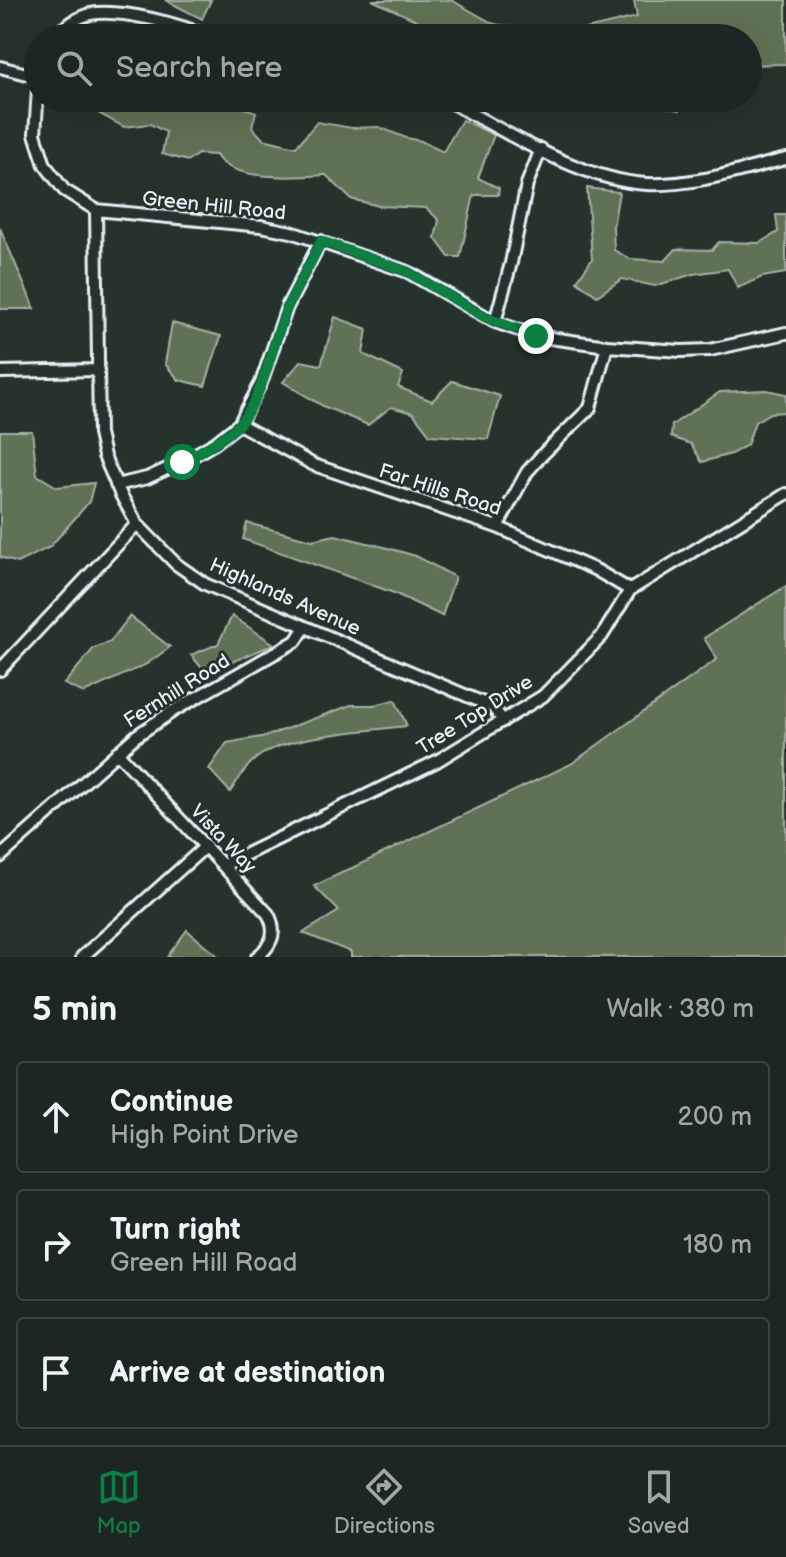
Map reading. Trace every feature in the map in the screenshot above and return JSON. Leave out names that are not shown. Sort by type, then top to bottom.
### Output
[{"type":"street","points":[[71,24],[78,18],[104,12],[174,24]]},
{"type":"street","points":[[0,67],[24,73]]},
{"type":"street","name":"Green Hill Road","points":[[36,112],[35,134],[45,165],[64,190],[96,210],[261,226],[321,241],[408,272],[495,322],[536,336],[607,346],[681,351],[710,350],[786,333]]},
{"type":"street","points":[[470,112],[606,178],[649,184],[712,177],[786,159]]},
{"type":"street","points":[[495,322],[527,184],[541,149]]},
{"type":"street","name":"Highlands Avenue","points":[[96,210],[99,434],[116,485],[137,524],[176,564],[205,584],[493,707],[503,721]]},
{"type":"street","points":[[116,485],[147,478],[182,462],[215,443],[239,424],[261,383],[287,307],[321,241]]},
{"type":"street","points":[[497,527],[527,472],[590,408],[607,346]]},
{"type":"street","points":[[0,372],[98,370]]},
{"type":"street","name":"Far Hills Road","points":[[239,424],[314,465],[497,527],[596,570],[630,590]]},
{"type":"street","name":"Tree Top Drive","points":[[224,865],[437,761],[543,696],[602,636],[630,590],[786,494]]},
{"type":"street","points":[[0,670],[137,524]]},
{"type":"street","name":"Fernhill Road","points":[[0,857],[117,752],[173,711],[296,641],[305,627]]},
{"type":"street","name":"Vista Way","points":[[117,752],[268,914],[273,923],[273,938],[257,957]]},
{"type":"street","points":[[82,957],[206,846]]},
{"type":"green space","points":[[165,0],[211,0],[202,19]]},
{"type":"green space","points":[[372,0],[451,0],[494,24],[424,24]]},
{"type":"green space","points":[[634,0],[786,0],[786,64],[762,65],[762,24],[607,24],[637,17]]},
{"type":"green space","points":[[96,112],[256,112],[252,127],[263,139],[296,147],[317,122],[352,128],[379,127],[443,152],[462,120],[494,135],[478,178],[499,188],[498,195],[474,195],[460,257],[449,257],[435,238],[439,220],[426,208],[379,206],[351,199],[326,175],[250,174],[224,164],[216,155],[198,154],[188,161],[162,154],[166,132],[150,124],[124,127]]},
{"type":"green space","points":[[587,188],[619,192],[613,227],[614,250],[630,259],[665,261],[676,249],[712,250],[719,242],[759,243],[778,232],[776,215],[786,215],[786,273],[762,277],[738,288],[728,269],[693,274],[655,286],[622,279],[597,296],[577,281],[592,259]]},
{"type":"green space","points":[[0,228],[30,298],[34,309],[0,309]]},
{"type":"green space","points":[[335,317],[367,329],[363,354],[403,373],[398,387],[432,401],[452,381],[500,396],[488,439],[430,435],[413,413],[391,407],[368,425],[323,406],[283,382],[301,361],[321,365]]},
{"type":"green space","points":[[172,323],[221,336],[205,386],[179,380],[165,364]]},
{"type":"green space","points":[[766,390],[786,394],[786,412],[770,413],[755,422],[747,445],[731,454],[702,462],[691,444],[671,437],[672,425],[720,392]]},
{"type":"green space","points":[[0,431],[32,431],[37,475],[57,487],[94,483],[89,502],[50,547],[17,563],[0,557]]},
{"type":"green space","points":[[247,523],[312,540],[335,535],[416,556],[455,577],[442,616],[394,593],[243,539]]},
{"type":"green space","points":[[786,586],[786,957],[351,957],[351,952],[303,933],[339,911],[314,886],[571,764],[717,659],[704,638]]},
{"type":"green space","points":[[130,616],[170,647],[147,664],[84,693],[64,684],[94,648],[110,642]]},
{"type":"green space","points":[[232,616],[274,644],[206,673],[191,655],[218,644]]},
{"type":"green space","points":[[395,700],[407,726],[325,735],[283,745],[252,762],[230,792],[209,769],[227,743],[267,736],[351,705],[374,705]]},
{"type":"green space","points":[[187,930],[219,957],[167,957]]},
{"type":"route","points":[[182,462],[215,443],[246,415],[261,383],[287,307],[321,241],[408,272],[484,317],[536,336]]}]
